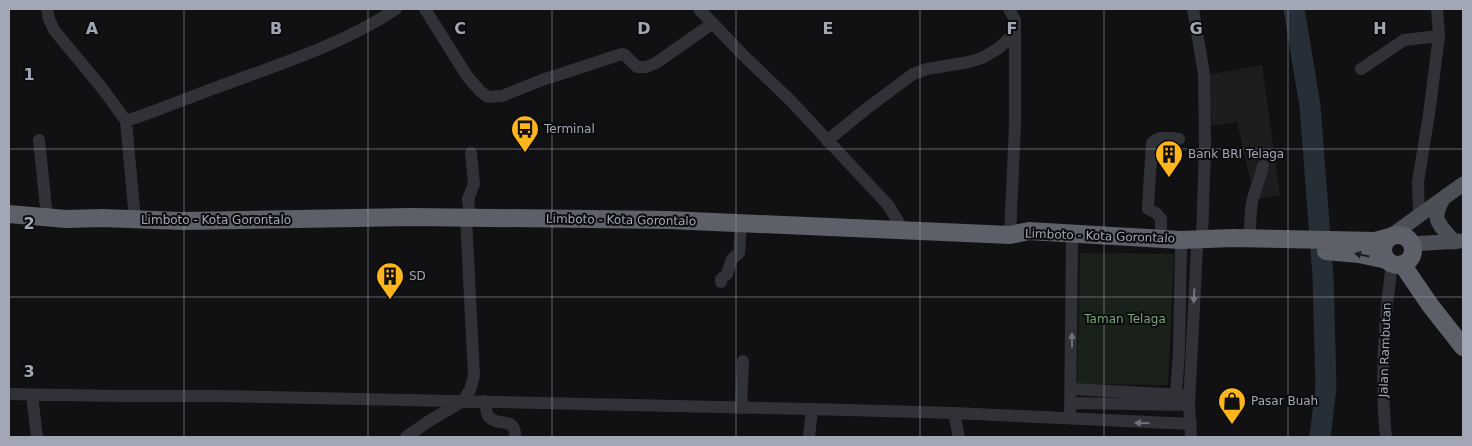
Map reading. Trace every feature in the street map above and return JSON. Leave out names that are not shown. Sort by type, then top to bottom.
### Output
[{"type":"highway","name":"Limboto - Kota Gorontalo","points":[[9,214],[66,220],[102,218],[182,221],[412,217],[669,220],[1010,235],[1028,231],[1161,239],[1193,244]]},
{"type":"highway","points":[[1010,235],[1029,241],[1072,243],[1193,244],[1237,242],[1338,246],[1402,235],[1410,242],[1412,255],[1408,261],[1394,263],[1359,254],[1338,246]]},
{"type":"highway","points":[[1391,236],[1386,240],[1383,248],[1463,347]]},
{"type":"highway","points":[[1237,242],[1297,245]]},
{"type":"main road","points":[[1391,236],[1463,184]]},
{"type":"main road","points":[[1444,198],[1436,212],[1437,222],[1458,241]]},
{"type":"main road","points":[[1419,215],[1410,242],[1458,241]]},
{"type":"street","points":[[47,9],[49,20],[54,30],[114,103],[126,121],[135,220]]},
{"type":"street","points":[[126,121],[171,106],[314,50],[352,34],[396,9]]},
{"type":"street","points":[[425,9],[467,76],[488,97],[502,96],[542,80],[622,54],[637,67],[646,67],[656,63],[713,23]]},
{"type":"street","points":[[699,9],[790,100],[888,205],[904,231]]},
{"type":"street","points":[[1176,394],[1179,352],[1205,147],[1204,74],[1193,9]]},
{"type":"street","points":[[1419,215],[1418,182],[1439,36],[1438,9]]},
{"type":"street","points":[[1010,235],[1015,125],[1015,12]]},
{"type":"street","points":[[827,141],[913,74],[927,68],[969,62],[982,58],[999,48],[1015,34]]},
{"type":"street","points":[[1362,69],[1404,40],[1439,36]]},
{"type":"street","points":[[1161,239],[1161,219],[1148,209],[1152,143],[1156,139],[1161,138],[1179,139]]},
{"type":"street","points":[[39,140],[47,217]]},
{"type":"street","points":[[406,437],[463,401],[470,390],[474,376],[468,219],[468,199],[474,184],[471,153]]},
{"type":"street","points":[[1237,242],[1250,218],[1263,166]]},
{"type":"street","points":[[721,282],[721,279],[729,271],[732,259],[739,253],[741,224]]},
{"type":"street","points":[[1070,418],[1072,389],[1072,243]]},
{"type":"street","points":[[9,394],[485,401],[954,413],[1070,418],[1191,431],[1193,244]]},
{"type":"street","name":"Jalan Rambutan","points":[[1386,437],[1383,390],[1384,347],[1386,304],[1394,263]]},
{"type":"street","points":[[742,408],[743,362]]},
{"type":"street","points":[[1072,389],[1176,394],[1190,400]]},
{"type":"street","points":[[32,395],[38,437]]},
{"type":"street","points":[[1071,403],[1190,400]]},
{"type":"street","points":[[485,401],[487,415],[491,419],[512,424],[516,430],[515,437]]},
{"type":"street","points":[[809,437],[812,409]]},
{"type":"street","points":[[954,413],[959,437]]},
{"type":"shaded area","points":[[1262,65],[1280,195],[1255,200],[1237,122],[1212,126],[1207,75]]},
{"type":"green space","name":"Taman Telaga","points":[[1080,253],[1174,254],[1168,385],[1077,384]]},
{"type":"waterway","points":[[1294,9],[1310,106],[1323,276],[1326,387],[1320,437]]},
{"type":"place","name":"Terminal","points":[[525,153]]},
{"type":"place","name":"Bank BRI Telaga","points":[[1169,178]]},
{"type":"place","name":"SD","points":[[390,300]]},
{"type":"place","name":"Pasar Buah","points":[[1232,425]]}]
